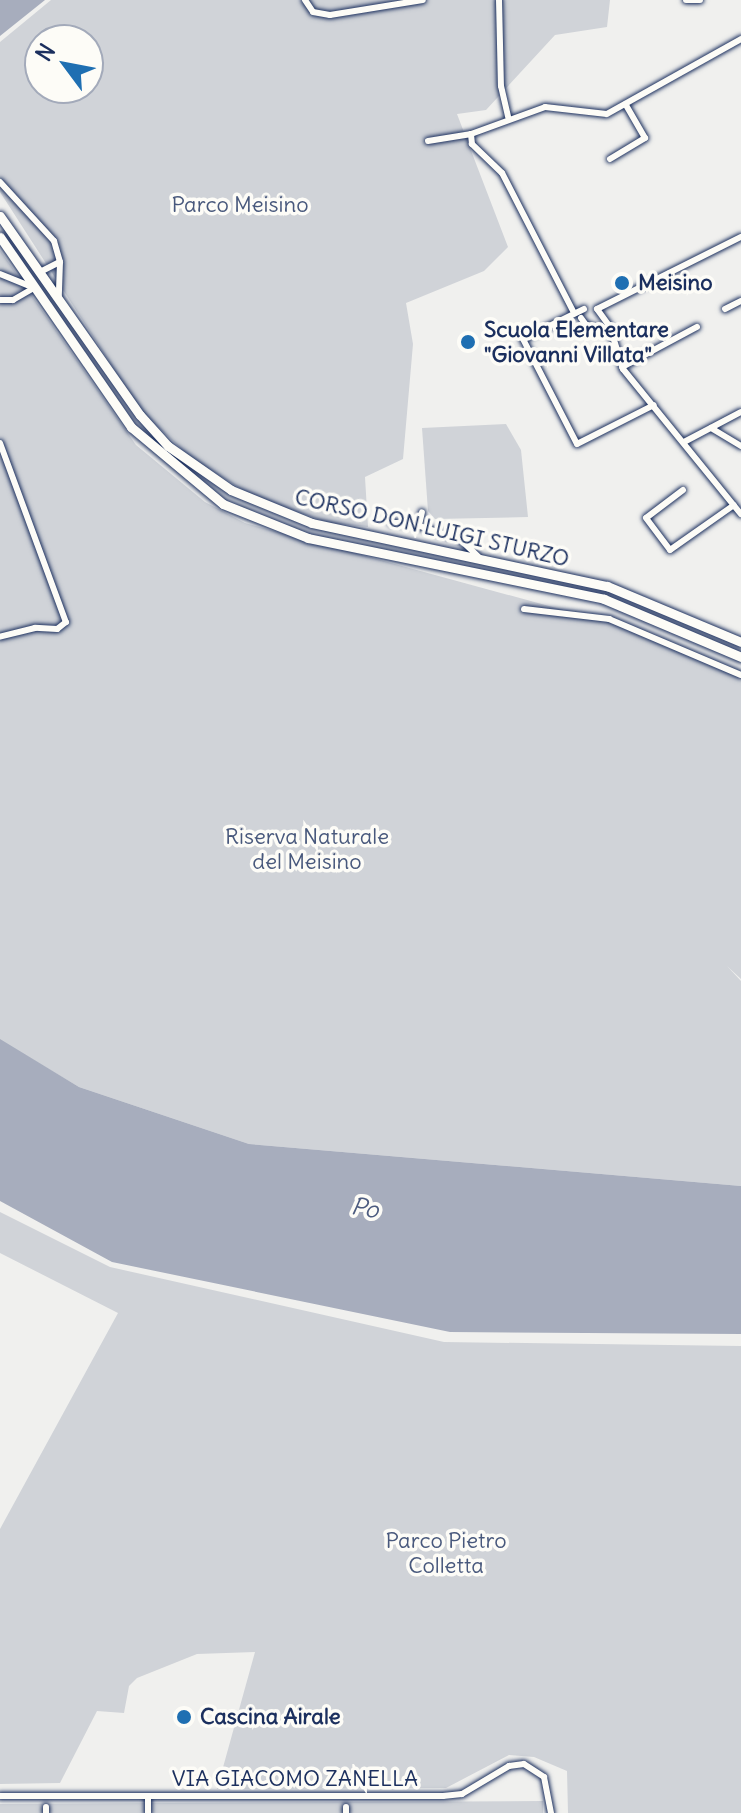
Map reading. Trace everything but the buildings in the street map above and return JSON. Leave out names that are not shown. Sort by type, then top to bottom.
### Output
[{"type":"main road","name":"CORSO DON LUIGI STURZO","points":[[0,216],[140,415],[168,446],[231,490],[312,523],[607,586],[741,642]]},
{"type":"main road","name":"CORSO DON LUIGI STURZO","points":[[0,237],[131,427],[223,504],[308,538],[604,599],[741,657]]},
{"type":"street","points":[[305,0],[313,12],[330,15],[423,0]]},
{"type":"street","points":[[499,0],[501,86],[508,117]]},
{"type":"street","points":[[686,0],[700,0]]},
{"type":"street","points":[[428,141],[471,134],[508,117],[545,107],[607,114],[741,39]]},
{"type":"street","points":[[610,159],[645,138],[625,104]]},
{"type":"street","points":[[471,134],[472,144],[502,173],[573,311]]},
{"type":"street","points":[[0,182],[54,241],[60,262],[59,298]]},
{"type":"street","points":[[654,405],[577,444],[523,339],[573,311],[584,309],[598,312],[741,237]]},
{"type":"street","points":[[40,272],[60,262]]},
{"type":"street","points":[[0,274],[34,288]]},
{"type":"street","points":[[0,300],[13,300],[34,288]]},
{"type":"street","points":[[725,309],[741,301]]},
{"type":"street","points":[[581,318],[584,309]]},
{"type":"street","points":[[595,324],[598,312]]},
{"type":"street","points":[[598,312],[612,332],[622,367],[741,514]]},
{"type":"street","points":[[560,319],[581,318]]},
{"type":"street","points":[[581,318],[586,325],[595,324],[612,332]]},
{"type":"street","points":[[622,367],[697,327]]},
{"type":"street","points":[[684,442],[741,412]]},
{"type":"street","points":[[711,428],[741,446]]},
{"type":"street","points":[[0,443],[66,622],[57,629],[35,628],[0,637]]},
{"type":"street","points":[[683,490],[646,518],[670,550],[734,505]]},
{"type":"street","points":[[419,525],[422,512]]},
{"type":"street","points":[[392,523],[419,525],[461,540],[481,559]]},
{"type":"street","points":[[524,609],[609,619],[741,675]]},
{"type":"street","name":"VIA GIACOMO ZANELLA","points":[[0,1796],[456,1795],[509,1766],[524,1764],[544,1777],[551,1811]]},
{"type":"street","points":[[148,1798],[148,1813]]},
{"type":"green space","name":"Parco Meisino","points":[[51,0],[610,0],[607,27],[555,35],[486,110],[457,114],[508,247],[484,271],[406,303],[413,344],[403,459],[365,477],[368,527],[330,523],[256,498],[191,458],[141,411],[0,192],[0,42]]},
{"type":"green space","name":"Riserva Naturale del Meisino","points":[[0,250],[136,445],[205,502],[245,523],[611,623],[741,674],[741,979],[727,966],[741,981],[741,1186],[249,1144],[79,1087],[0,1040]]},
{"type":"green space","points":[[506,424],[521,450],[528,517],[435,519],[428,511],[422,428]]},
{"type":"green space","name":"Parco Pietro Colletta","points":[[0,1212],[110,1267],[444,1342],[741,1346],[741,1813],[568,1813],[567,1771],[534,1757],[509,1755],[446,1788],[217,1789],[255,1652],[197,1654],[137,1678],[129,1686],[124,1713],[97,1711],[60,1783],[0,1784],[0,1529],[118,1313],[0,1253]]},
{"type":"green space","points":[[543,1801],[543,1813],[0,1813],[0,1804]]},
{"type":"water","points":[[0,0],[45,0],[0,36]]},
{"type":"water","name":"Po","points":[[0,1039],[79,1087],[249,1144],[741,1186],[741,1334],[450,1332],[112,1262],[0,1201]]},
{"type":"place","name":"Meisino","points":[[622,283]]},
{"type":"place","name":"Scuola Elementare \"Giovanni Villata\"","points":[[468,342]]},
{"type":"place","name":"Cascina Airale","points":[[184,1717]]}]
